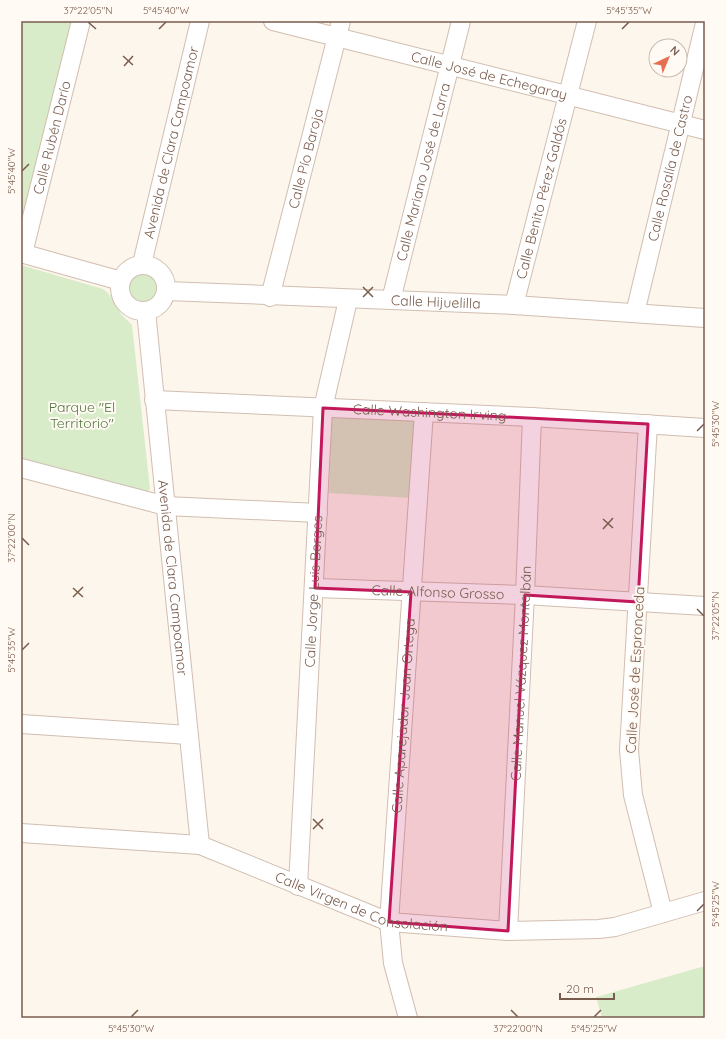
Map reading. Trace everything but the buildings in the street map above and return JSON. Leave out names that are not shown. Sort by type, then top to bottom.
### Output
[{"type":"street","name":"Calle Rubén Darío","points":[[22,253],[81,21]]},
{"type":"street","name":"Avenida de Clara Campoamor","points":[[142,264],[200,21]]},
{"type":"street","name":"Calle José de Echegaray","points":[[273,21],[339,29],[450,66],[705,130]]},
{"type":"street","name":"Calle Mariano José de Larra","points":[[391,300],[462,21]]},
{"type":"street","name":"Calle Benito Pérez Galdós","points":[[514,305],[569,96],[587,21]]},
{"type":"street","name":"Calle Rosalía de Castro","points":[[635,313],[705,23]]},
{"type":"street","name":"Calle Pío Baroja","points":[[270,296],[339,29]]},
{"type":"street","points":[[22,253],[121,281]]},
{"type":"street","points":[[142,264],[155,267],[161,272],[164,278],[167,291],[165,298],[160,305],[153,310],[138,311],[125,303],[121,296],[121,281],[129,269],[142,264]]},
{"type":"street","name":"Calle Hijuelilla","points":[[167,291],[348,300],[391,300],[514,305],[705,318]]},
{"type":"street","name":"Calle Jorge Luis Borges","points":[[298,886],[315,588],[323,408],[348,300]]},
{"type":"street","name":"Avenida de Clara Campoamor","points":[[146,311],[200,845]]},
{"type":"street","name":"Calle Washington Irving","points":[[154,400],[532,417],[705,428]]},
{"type":"street","name":"Calle Aparejador Juan Ortega","points":[[408,1018],[393,963],[389,922],[424,412]]},
{"type":"street","name":"Calle Manuel Vázquez Montalbán","points":[[508,931],[526,595],[532,417]]},
{"type":"street","name":"Calle José de Espronceda","points":[[648,424],[629,750],[633,795],[663,913]]},
{"type":"street","points":[[21,468],[166,506],[318,512]]},
{"type":"street","name":"Calle Alfonso Grosso","points":[[315,588],[526,595],[705,606]]},
{"type":"street","points":[[21,724],[189,735]]},
{"type":"street","name":"Calle Virgen de Consolación","points":[[21,834],[200,845],[389,922],[508,931],[615,927],[705,901]]},
{"type":"highlighted area","points":[[323,408],[648,424],[638,602],[525,595],[508,931],[389,922],[411,592],[315,588]]},
{"type":"green space","points":[[21,21],[73,21],[21,229]]},
{"type":"green space","name":"Parque \"El Territorio\"","points":[[21,265],[103,289],[108,293],[121,314],[132,325],[150,489],[144,495],[21,461]]},
{"type":"green space","points":[[143,274],[149,275],[153,278],[156,282],[156,294],[153,298],[149,301],[143,302],[137,301],[133,298],[130,294],[129,288],[130,282],[133,278],[137,275]]},
{"type":"green space","points":[[332,415],[416,419],[411,498],[329,493]]},
{"type":"green space","points":[[705,966],[705,1018],[602,1018],[596,997]]}]
